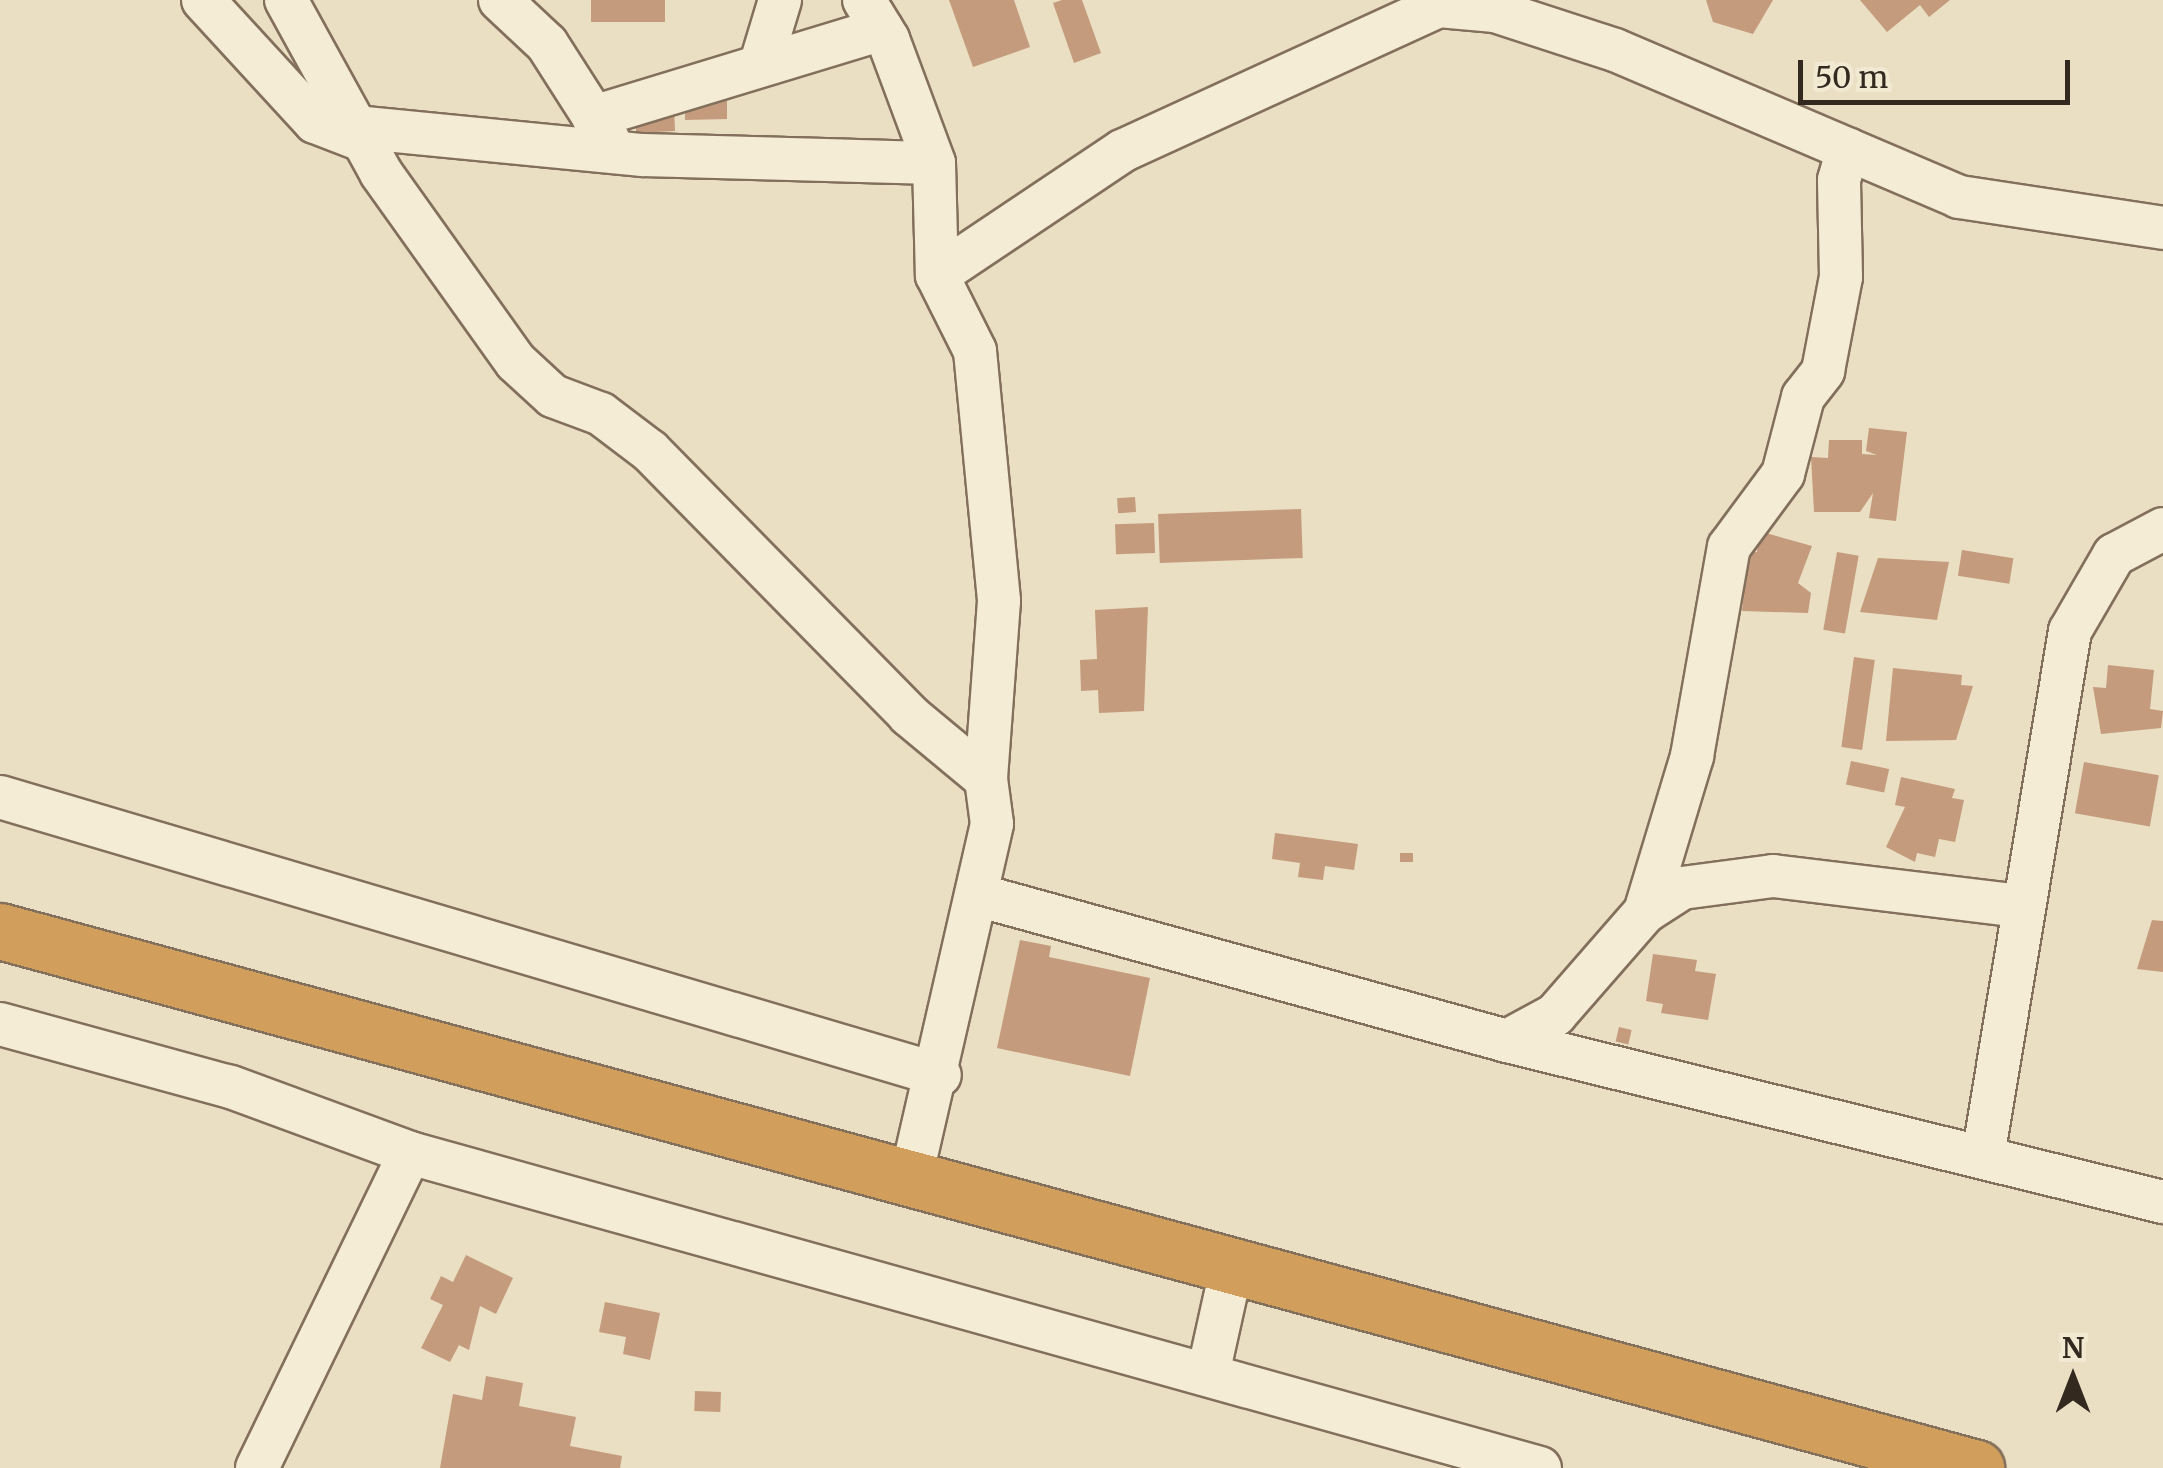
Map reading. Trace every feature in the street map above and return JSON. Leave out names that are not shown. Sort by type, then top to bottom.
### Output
[{"type":"highway","points":[[0,931],[1233,1261],[1976,1468]]},
{"type":"street","points":[[203,0],[315,122],[358,133],[617,153],[934,164]]},
{"type":"street","points":[[500,0],[547,44],[617,153]]},
{"type":"street","points":[[762,63],[780,0]]},
{"type":"street","points":[[289,1],[358,133],[516,362],[553,396],[601,414],[650,450],[908,715],[986,780]]},
{"type":"street","points":[[937,275],[1122,151],[1426,4],[1538,23],[2001,208],[2163,228]]},
{"type":"street","points":[[593,117],[762,63],[873,14],[934,164],[937,275],[975,352],[998,601],[986,780],[992,824],[940,1075],[911,1177]]},
{"type":"street","points":[[1645,912],[1692,756],[1729,547],[1783,474],[1803,398],[1822,372],[1840,277],[1839,180],[1848,149]]},
{"type":"street","points":[[1984,1157],[2021,906],[2070,631],[2114,554],[2163,530]]},
{"type":"street","points":[[0,798],[940,1075]]},
{"type":"street","points":[[1507,1041],[1555,1014],[1645,912],[1682,888],[1729,876],[2021,906]]},
{"type":"street","points":[[980,896],[1507,1041],[2163,1202]]},
{"type":"street","points":[[0,1024],[230,1087],[410,1153],[1540,1468]]},
{"type":"street","points":[[257,1468],[410,1153]]},
{"type":"street","points":[[1208,1374],[1233,1261]]},
{"type":"building","points":[[591,0],[665,0],[665,22],[591,22]]},
{"type":"building","points":[[949,0],[1014,0],[1030,47],[973,67]]},
{"type":"building","points":[[1082,0],[1101,53],[1074,63],[1053,3]]},
{"type":"building","points":[[1706,0],[1773,0],[1753,34],[1713,22]]},
{"type":"building","points":[[1860,0],[1950,0],[1929,17],[1920,5],[1887,32]]},
{"type":"building","points":[[727,87],[727,119],[685,120],[685,102]]},
{"type":"building","points":[[674,110],[675,131],[636,133],[635,112]]},
{"type":"building","points":[[1869,428],[1907,432],[1896,521],[1869,518],[1873,493],[1860,512],[1814,512],[1811,457],[1828,458],[1829,440],[1862,440],[1862,454],[1877,455],[1866,451]]},
{"type":"building","points":[[1135,497],[1136,512],[1118,513],[1117,498]]},
{"type":"building","points":[[1301,509],[1303,558],[1160,563],[1158,514]]},
{"type":"building","points":[[1154,523],[1155,553],[1116,554],[1115,524]]},
{"type":"building","points":[[1759,531],[1812,546],[1798,583],[1811,593],[1808,613],[1742,611],[1744,591],[1732,590],[1737,549],[1757,552]]},
{"type":"building","points":[[1962,550],[2013,558],[2009,584],[1958,576]]},
{"type":"building","points":[[1837,552],[1859,556],[1845,634],[1823,630]]},
{"type":"building","points":[[1878,558],[1949,562],[1937,620],[1860,612]]},
{"type":"building","points":[[1148,607],[1144,711],[1099,713],[1098,690],[1081,691],[1080,660],[1097,659],[1095,610]]},
{"type":"building","points":[[1854,657],[1875,660],[1862,750],[1841,747]]},
{"type":"building","points":[[2108,665],[2154,670],[2150,709],[2163,711],[2161,728],[2101,734],[2093,687],[2106,688]]},
{"type":"building","points":[[1893,668],[1962,675],[1961,685],[1973,686],[1956,740],[1886,741]]},
{"type":"building","points":[[1851,761],[1889,769],[1884,793],[1846,784]]},
{"type":"building","points":[[2084,762],[2159,775],[2150,826],[2075,813]]},
{"type":"building","points":[[1901,777],[1955,789],[1952,798],[1964,800],[1955,842],[1939,839],[1935,857],[1917,853],[1915,862],[1886,847],[1905,807],[1895,805]]},
{"type":"building","points":[[1275,833],[1358,844],[1354,870],[1325,866],[1323,880],[1298,877],[1300,863],[1272,859]]},
{"type":"building","points":[[1400,853],[1413,853],[1413,862],[1400,862]]},
{"type":"building","points":[[2152,920],[2163,921],[2163,972],[2137,969]]},
{"type":"building","points":[[1020,940],[1051,946],[1049,957],[1150,978],[1130,1076],[997,1048]]},
{"type":"building","points":[[1653,954],[1697,960],[1695,971],[1716,974],[1708,1020],[1661,1013],[1663,1004],[1646,1001]]},
{"type":"building","points":[[1619,1027],[1632,1030],[1628,1045],[1616,1042]]},
{"type":"building","points":[[466,1255],[513,1278],[496,1314],[480,1306],[469,1350],[459,1345],[450,1362],[421,1348],[443,1305],[430,1299],[441,1276],[453,1282]]},
{"type":"building","points":[[605,1302],[660,1313],[650,1360],[623,1354],[626,1337],[599,1332]]},
{"type":"building","points":[[486,1376],[523,1383],[519,1406],[576,1417],[570,1446],[622,1456],[620,1468],[440,1468],[453,1394],[482,1400]]},
{"type":"building","points":[[695,1391],[721,1392],[720,1412],[694,1411]]}]
